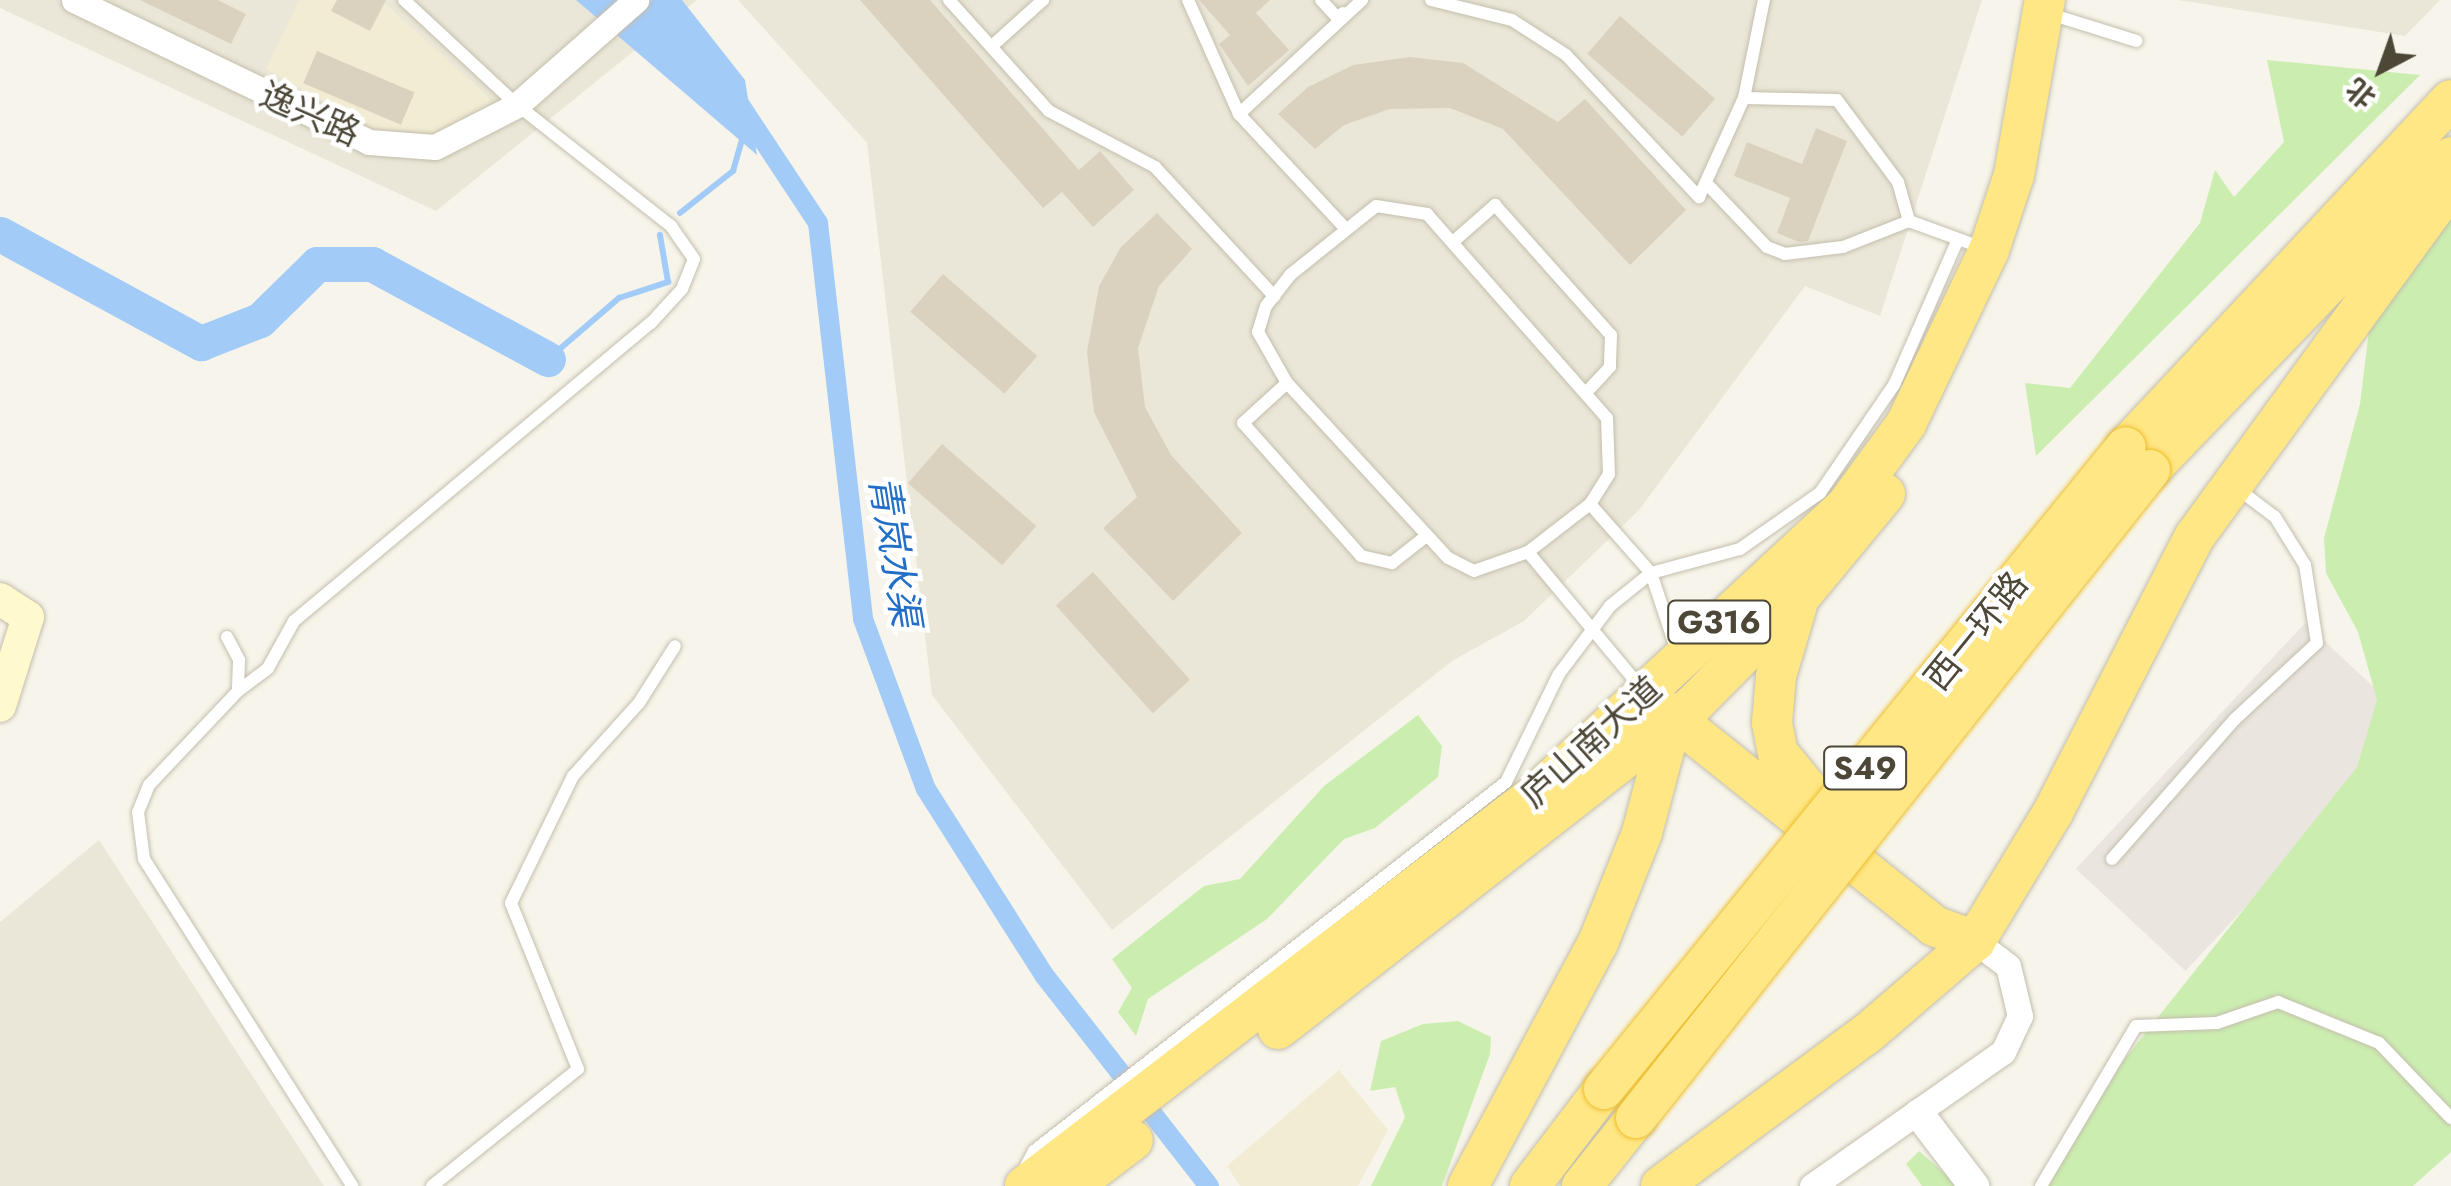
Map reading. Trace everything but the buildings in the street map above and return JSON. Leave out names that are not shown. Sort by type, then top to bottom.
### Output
[{"type":"highway","name":"庐山南大道","points":[[1025,1186],[1536,794],[1846,506],[1906,424],[1974,244],[2014,175],[2058,6]]},
{"type":"highway","name":"庐山南大道","points":[[1172,1077],[1682,714],[1799,598],[1904,468],[2004,269],[2032,190],[2058,6]]},
{"type":"highway","name":"西一环路","points":[[1530,1186],[1604,1089],[2138,458],[2451,100]]},
{"type":"highway","name":"西一环路","points":[[1582,1186],[2138,458],[2451,157]]},
{"type":"highway","points":[[1661,1186],[1868,1033],[1975,941],[2054,812],[2196,536],[2451,185]]},
{"type":"highway","points":[[1799,598],[1776,676],[1772,723],[1778,753],[1825,810]]},
{"type":"highway","points":[[1468,1186],[1598,943],[1642,833],[1682,714],[1680,661]]},
{"type":"highway","points":[[1645,692],[1794,794],[1825,810],[1949,910],[1975,941]]},
{"type":"highway","points":[[1682,714],[1934,926],[1975,941]]},
{"type":"highway","name":"庐山南大道","points":[[1072,1186],[1107,1126]]},
{"type":"main road","points":[[0,598],[28,617],[0,706]]},
{"type":"street","name":"逸兴路","points":[[74,0],[370,142],[435,147],[518,106],[636,0]]},
{"type":"street","points":[[1812,1186],[2003,1052],[2020,1016],[2008,966],[1975,941]]},
{"type":"street","points":[[1919,1114],[1974,1186]]},
{"type":"lane","points":[[352,1186],[144,859],[138,812],[149,785],[238,691],[268,668],[294,621],[682,290],[694,259],[669,225],[518,106],[404,0]]},
{"type":"lane","points":[[949,0],[1049,111],[1155,167],[1274,296]]},
{"type":"lane","points":[[992,46],[1043,0]]},
{"type":"lane","points":[[1188,0],[1239,114],[1344,228]]},
{"type":"lane","points":[[1321,0],[1338,18]]},
{"type":"lane","points":[[1239,114],[1360,0]]},
{"type":"lane","points":[[1431,0],[1512,20],[1566,54],[1699,197],[1708,185],[1744,98],[1764,0]]},
{"type":"lane","points":[[2058,6],[2138,41]]},
{"type":"lane","points":[[1744,98],[1837,100],[1898,182],[1908,221]]},
{"type":"lane","points":[[1172,1077],[1506,782],[1594,622],[1651,574],[1740,549],[1820,493],[1894,386],[1974,244],[1908,221],[1844,246],[1785,254],[1767,247],[1708,185]]},
{"type":"lane","points":[[1454,241],[1495,205],[1508,219],[1611,335],[1610,367],[1588,391]]},
{"type":"lane","points":[[1376,206],[1402,206],[1427,214],[1588,391],[1614,444],[1609,474],[1590,504],[1528,552],[1474,571],[1425,537],[1286,383],[1258,332],[1274,296],[1344,228],[1376,206]]},
{"type":"lane","points":[[1286,383],[1243,423],[1361,556],[1392,563],[1425,537]]},
{"type":"lane","points":[[2112,859],[2234,720],[2317,643],[2305,565],[2275,517],[2232,484]]},
{"type":"lane","points":[[1590,504],[1651,574],[1680,661]]},
{"type":"lane","points":[[1528,552],[1594,622],[1645,692]]},
{"type":"lane","points":[[227,637],[239,660],[238,691]]},
{"type":"lane","points":[[432,1186],[578,1069],[511,902],[519,872],[573,776],[639,703],[675,646]]},
{"type":"lane","points":[[2041,1186],[2136,1026],[2217,1023],[2278,1002],[2379,1043],[2451,1118]]},
{"type":"lane","points":[[1016,1186],[1034,1151],[1107,1126]]},
{"type":"shaded area","points":[[0,0],[697,0],[436,211],[0,8]]},
{"type":"shaded area","points":[[299,0],[381,0],[494,102],[435,134],[375,130],[266,69]]},
{"type":"shaded area","points":[[738,0],[1982,0],[1880,316],[1805,286],[1639,510],[1524,621],[1452,661],[1112,930],[932,695],[867,143]]},
{"type":"shaded area","points":[[2178,0],[2440,0],[2405,36]]},
{"type":"shaded area","points":[[2305,623],[2415,725],[2186,971],[2076,869]]},
{"type":"shaded area","points":[[99,840],[324,1186],[0,1186],[0,922]]},
{"type":"shaded area","points":[[1339,1070],[1388,1130],[1358,1186],[1240,1186],[1227,1166]]},
{"type":"green space","points":[[2267,60],[2420,75],[2036,456],[2025,383],[2070,388],[2200,223],[2215,170],[2234,197],[2284,142]]},
{"type":"green space","points":[[2451,198],[2451,1152],[2413,1186],[2046,1186],[2077,1119],[2357,767],[2377,700],[2358,632],[2326,573],[2324,538],[2360,404],[2373,297]]},
{"type":"green space","points":[[1418,715],[1442,746],[1438,777],[1375,828],[1344,839],[1267,919],[1148,999],[1136,1036],[1118,1012],[1132,988],[1112,959],[1204,886],[1240,879],[1324,786]]},
{"type":"green space","points":[[1458,1021],[1491,1037],[1490,1054],[1442,1186],[1371,1186],[1405,1117],[1395,1087],[1370,1091],[1381,1041],[1423,1024]]},
{"type":"green space","points":[[1919,1151],[1955,1186],[1922,1186],[1906,1164]]},
{"type":"water","points":[[576,0],[682,0],[745,80],[757,155]]},
{"type":"waterway","name":"青岚水渠","points":[[738,102],[818,223],[863,619],[926,789],[1044,975],[1209,1186]]},
{"type":"waterway","points":[[680,213],[733,171],[743,135]]},
{"type":"waterway","points":[[0,234],[201,343],[260,320],[317,264],[372,264],[548,359]]},
{"type":"waterway","points":[[548,359],[619,298],[668,282],[660,235]]}]
